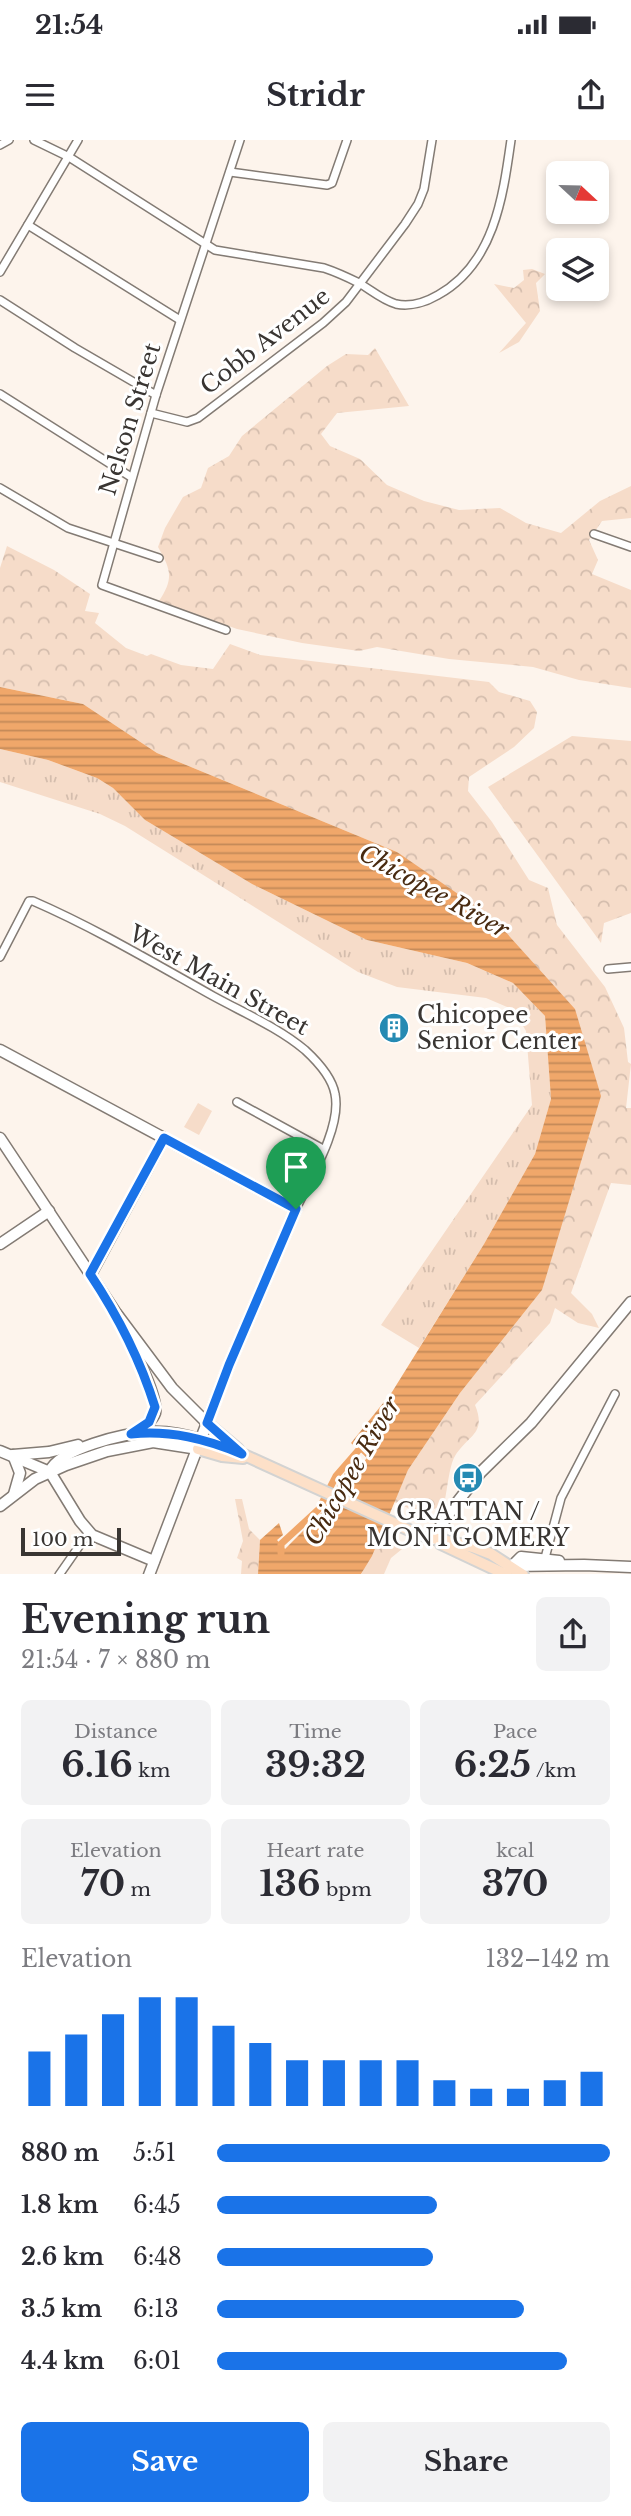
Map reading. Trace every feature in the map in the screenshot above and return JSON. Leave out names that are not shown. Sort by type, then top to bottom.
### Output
[{"type":"main road","points":[[0,1050],[296,1209],[229,1365],[149,1574]]},
{"type":"main road","points":[[0,1138],[116,1313],[172,1388],[246,1456]]},
{"type":"main road","points":[[90,1274],[164,1138]]},
{"type":"main road","points":[[0,1244],[49,1212]]},
{"type":"main road","points":[[432,1539],[475,1479],[492,1459],[531,1423],[631,1302]]},
{"type":"main road","points":[[116,1313],[135,1352],[155,1407],[149,1422],[131,1434]]},
{"type":"main road","points":[[13,1455],[55,1451],[131,1434],[166,1432],[246,1456],[432,1539],[459,1549],[485,1552],[507,1573],[523,1574]]},
{"type":"main road","points":[[50,1472],[53,1465],[60,1460],[108,1440]]},
{"type":"main road","points":[[0,1506],[34,1479],[93,1455],[138,1444],[200,1444]]},
{"type":"main road","points":[[0,1451],[50,1472],[89,1532],[109,1544],[154,1561]]},
{"type":"main road","points":[[13,1455],[20,1473],[14,1495]]},
{"type":"main road","points":[[507,1573],[542,1564],[631,1567]]},
{"type":"street","points":[[0,145],[9,140]]},
{"type":"street","points":[[34,140],[69,157],[221,251],[324,268],[360,284],[381,298],[399,304],[423,301],[451,286],[480,253],[492,229],[503,193],[511,140]]},
{"type":"street","points":[[0,272],[78,140]]},
{"type":"street","name":"Nelson Street","points":[[226,630],[102,585],[156,395],[240,140]]},
{"type":"street","points":[[230,172],[327,185],[332,183],[347,140]]},
{"type":"street","name":"Cobb Avenue","points":[[151,413],[187,422],[198,418],[323,323],[346,302],[418,204],[424,189],[432,140]]},
{"type":"street","points":[[28,225],[180,320]]},
{"type":"street","points":[[0,300],[156,395]]},
{"type":"street","points":[[0,394],[131,477]]},
{"type":"street","points":[[0,488],[68,528],[159,558]]},
{"type":"street","points":[[594,534],[631,547]]},
{"type":"street","name":"West Main Street","points":[[0,957],[29,901],[33,901],[297,1044],[316,1061],[330,1079],[336,1098],[334,1119],[323,1149]]},
{"type":"street","points":[[608,969],[631,967]]},
{"type":"street","points":[[237,1102],[323,1149],[296,1209]]},
{"type":"street","points":[[542,1564],[561,1498],[615,1394]]},
{"type":"street","points":[[59,1574],[89,1532]]},
{"type":"green space","points":[[532,269],[545,274],[536,283],[540,311],[519,342],[499,353],[526,323],[494,284],[514,288],[524,280],[523,270]]},
{"type":"green space","points":[[375,348],[409,406],[337,413],[321,434],[330,446],[360,459],[387,485],[424,501],[459,510],[500,508],[526,523],[561,533],[600,501],[631,486],[631,518],[602,521],[589,540],[598,560],[592,574],[631,590],[631,688],[579,680],[533,667],[449,659],[377,647],[359,651],[302,643],[237,629],[159,601],[167,586],[169,574],[158,547],[165,528],[183,497],[201,488],[208,468],[229,456],[242,436],[327,366],[346,354],[368,355]]},
{"type":"green space","points":[[7,546],[54,570],[90,594],[85,611],[99,613],[95,623],[126,648],[147,656],[151,654],[181,665],[213,669],[230,644],[260,655],[489,682],[499,692],[530,701],[537,712],[534,728],[514,747],[469,777],[468,791],[492,822],[529,880],[548,888],[557,925],[605,987],[624,1028],[628,1062],[631,1064],[626,1108],[631,1108],[631,1185],[611,1183],[571,1293],[592,1314],[599,1328],[578,1323],[555,1308],[550,1323],[475,1405],[479,1422],[474,1434],[453,1460],[444,1505],[422,1514],[394,1502],[408,1470],[460,1393],[542,1290],[575,1009],[397,852],[157,753],[83,704],[0,687],[0,568]]},
{"type":"green space","points":[[572,736],[631,741],[631,913],[604,923],[601,943],[488,787]]},
{"type":"green space","points":[[0,749],[48,760],[97,778],[113,788],[145,820],[252,884],[367,940],[467,963],[513,983],[545,1016],[551,1099],[535,1154],[484,1244],[419,1348],[381,1325],[532,1105],[526,1031],[514,1010],[486,998],[397,987],[358,972],[125,826],[100,814],[0,782]]},
{"type":"green space","points":[[198,1103],[212,1111],[199,1135],[184,1127]]},
{"type":"green space","points":[[235,1499],[242,1499],[249,1529],[260,1540],[258,1574],[241,1574],[242,1561],[237,1558],[243,1541]]},
{"type":"green space","points":[[381,1534],[407,1545],[391,1558],[384,1574],[361,1574]]},
{"type":"water","name":"Chicopee River","points":[[0,687],[83,704],[157,753],[397,852],[493,918],[575,1009],[601,1096],[542,1290],[460,1393],[408,1470],[372,1556],[361,1574],[258,1574],[260,1540],[279,1523],[283,1535],[277,1540],[285,1549],[322,1512],[345,1473],[355,1471],[367,1458],[351,1443],[392,1392],[484,1244],[535,1154],[551,1099],[545,1016],[513,983],[467,963],[367,940],[252,884],[145,820],[113,788],[97,778],[48,760],[0,749]]},
{"type":"waterway","name":"Chicopee River","points":[[281,1553],[281,1544],[319,1509],[336,1476],[363,1445]]},
{"type":"place","name":"Chicopee Senior Center","points":[[394,1028]]},
{"type":"place","name":"GRATTAN / MONTGOMERY","points":[[468,1478]]},
{"type":"route","points":[[164,1138],[296,1209],[207,1423],[242,1454],[179,1434],[131,1434],[153,1418],[155,1407],[135,1352],[116,1313],[90,1274],[164,1138]]}]
